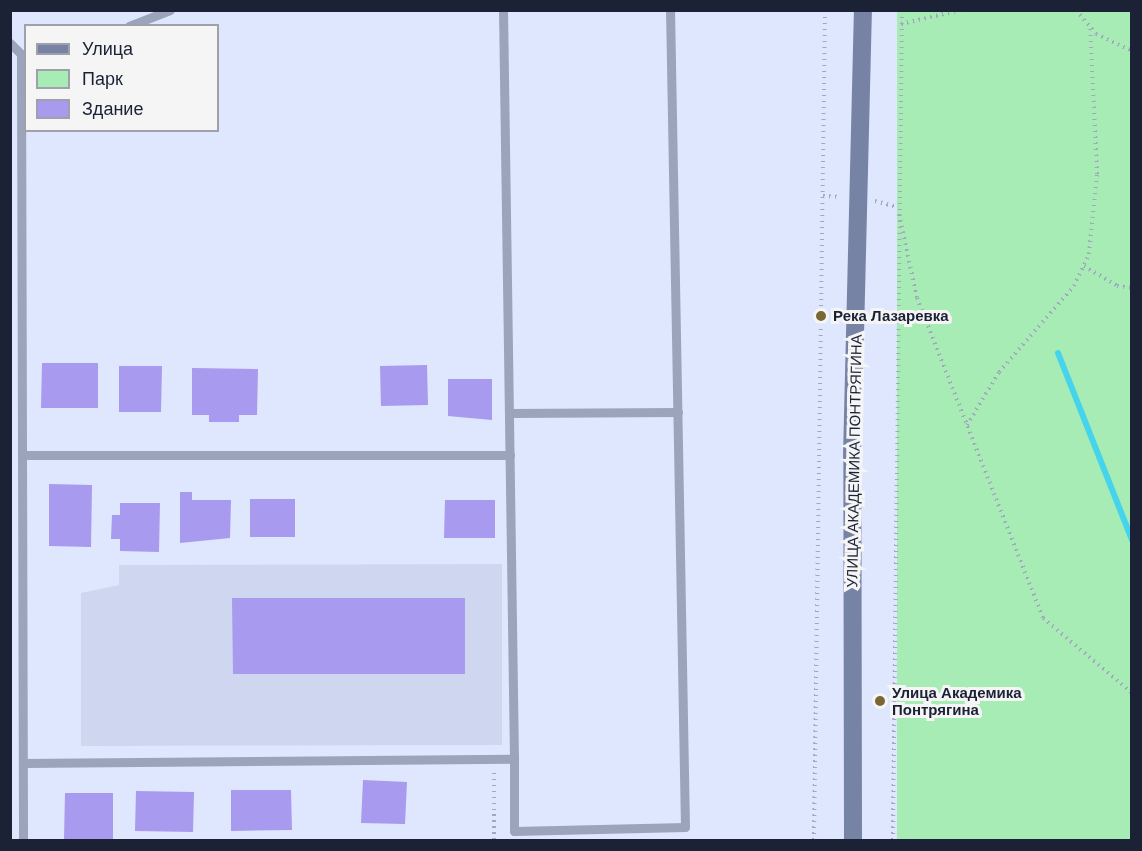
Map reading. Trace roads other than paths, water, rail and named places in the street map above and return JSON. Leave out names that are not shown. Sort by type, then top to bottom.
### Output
[{"type":"street","name":"УЛИЦА АКАДЕМИКА ПОНТРЯГИНА","points":[[853,840],[852,457],[863,10]]},
{"type":"lane","points":[[134,24],[170,10]]},
{"type":"lane","points":[[503,10],[514,831],[685,827],[670,10]]},
{"type":"lane","points":[[10,43],[21,54],[23,64],[23,840]]},
{"type":"lane","points":[[510,413],[678,412]]},
{"type":"lane","points":[[22,455],[510,456]]},
{"type":"lane","points":[[10,498],[22,498]]},
{"type":"lane","points":[[23,763],[514,759]]},
{"type":"waterway","points":[[1058,353],[1132,540]]},
{"type":"place","name":"Река Лазаревка","points":[[821,316]]},
{"type":"place","name":"Улица Академика Понтрягина","points":[[880,701]]}]
